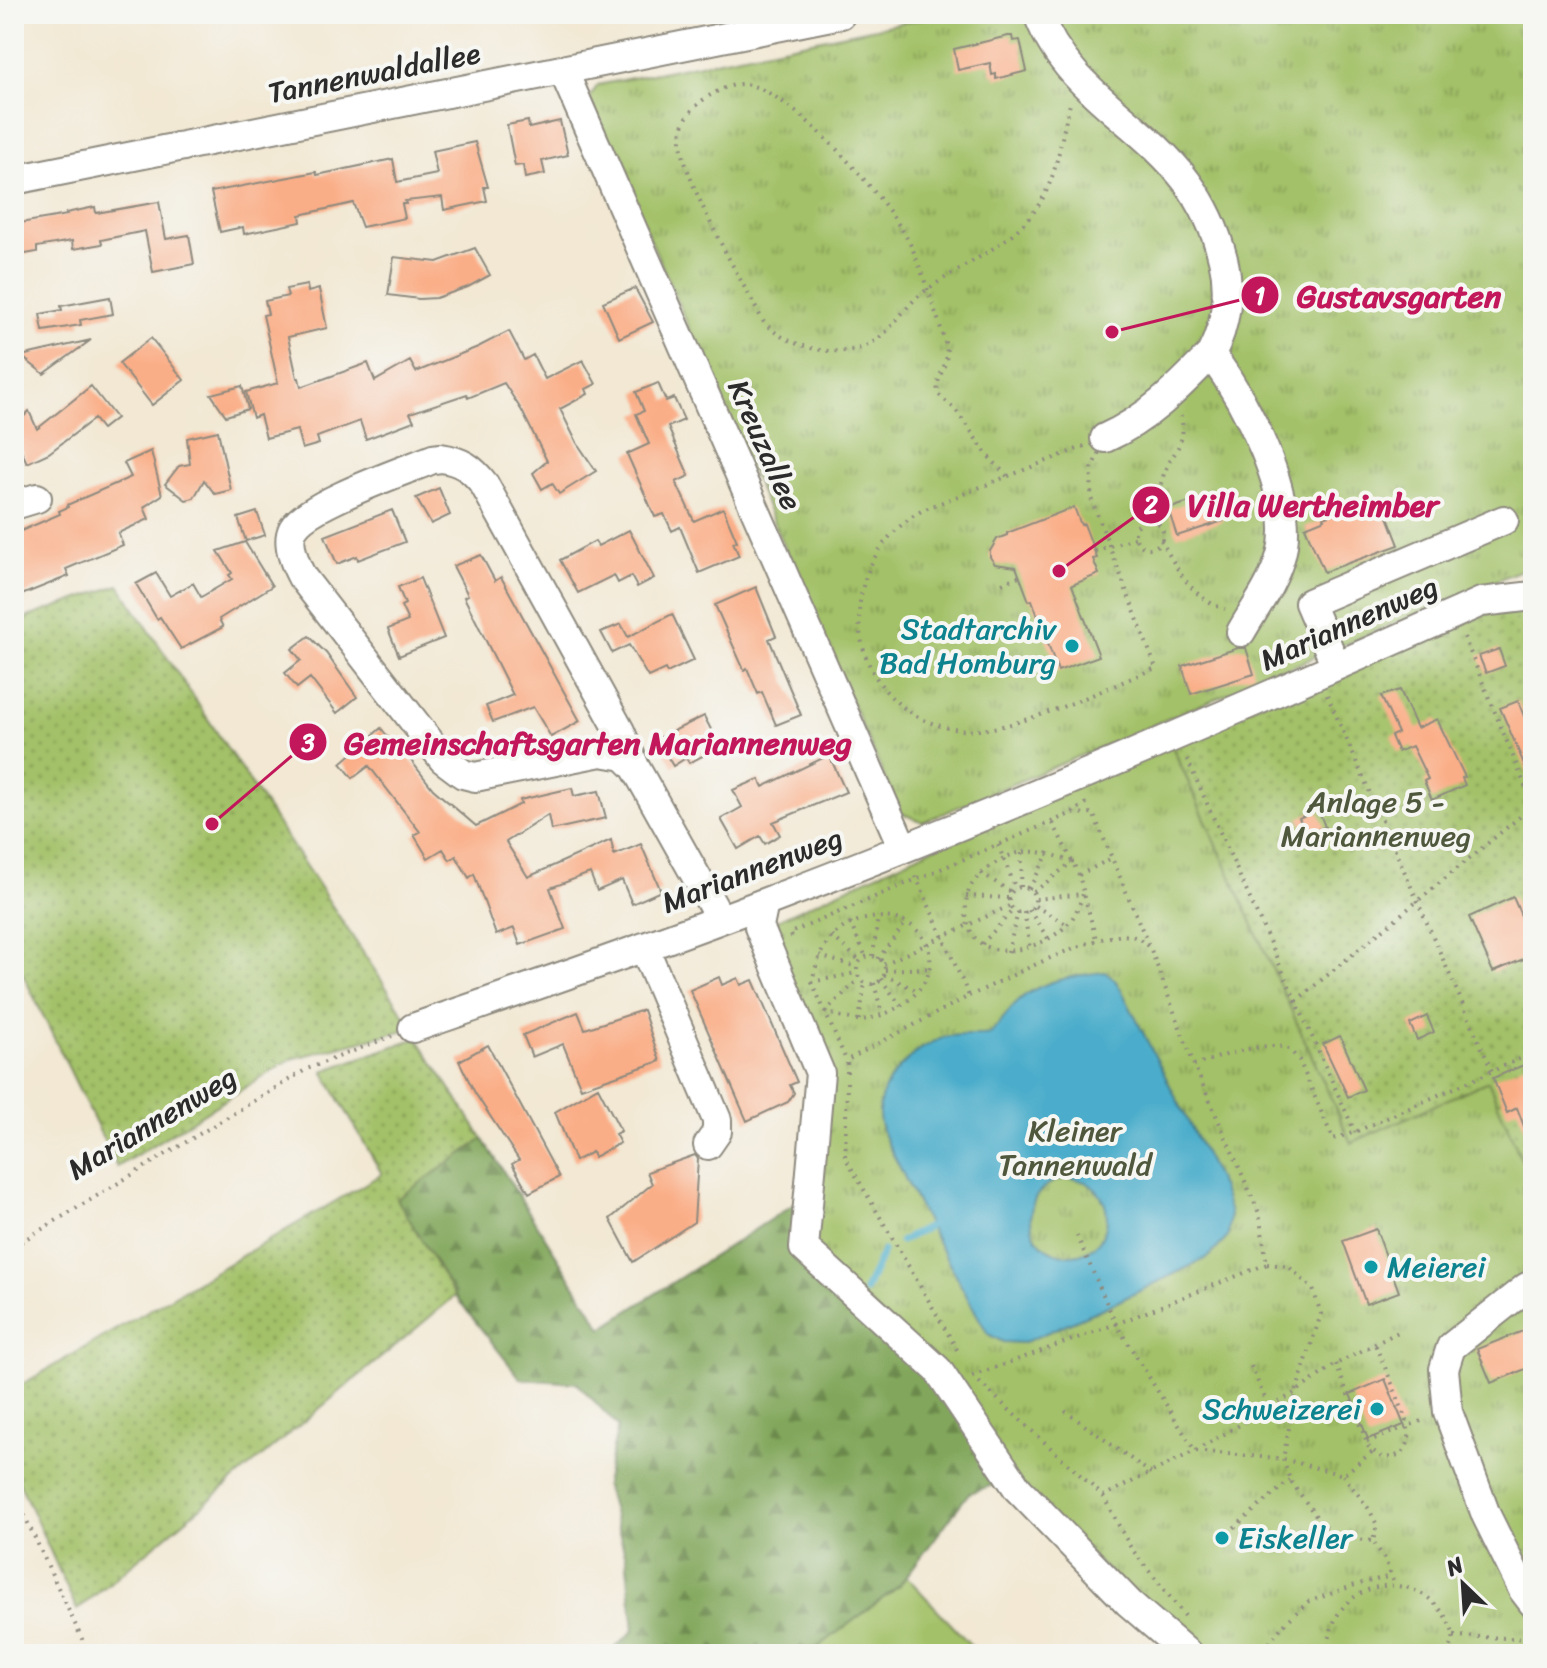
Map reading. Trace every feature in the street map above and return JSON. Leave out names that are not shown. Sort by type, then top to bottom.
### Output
[{"type":"street","name":"Tannenwaldallee","points":[[14,180],[841,14]]},
{"type":"street","points":[[1038,14],[1044,31],[1065,66],[1164,156],[1187,182],[1206,211],[1218,238],[1227,289],[1224,318],[1211,354],[1139,421],[1105,438]]},
{"type":"street","name":"Kreuzallee","points":[[563,70],[903,848]]},
{"type":"street","points":[[1211,354],[1232,382],[1247,410],[1276,482],[1282,516],[1282,551],[1264,598],[1247,621]]},
{"type":"street","points":[[635,767],[624,756],[601,752],[484,778],[463,774],[454,768],[443,759],[302,577],[293,556],[292,530],[301,519],[324,504],[433,459],[450,460],[471,469],[484,484],[720,919]]},
{"type":"street","points":[[1330,678],[1309,603],[1504,520]]},
{"type":"street","name":"Mariannenweg","points":[[413,1028],[764,903],[1169,739],[1330,678],[1481,602],[1533,596]]},
{"type":"street","points":[[764,903],[759,927],[820,1073],[804,1248],[938,1370],[1018,1489],[1129,1603],[1188,1654]]},
{"type":"street","points":[[644,947],[717,1120],[717,1132],[708,1145]]},
{"type":"street","points":[[1527,1287],[1451,1347],[1444,1369],[1448,1412],[1486,1515],[1523,1590],[1533,1603]]},
{"type":"path","points":[[1007,476],[988,456],[955,409],[938,394],[938,378],[947,348],[927,289],[913,250],[887,205],[822,135],[785,104],[759,88],[742,84],[714,93],[691,110],[684,122],[681,139],[688,171],[763,321],[771,331],[786,340],[840,351],[873,343],[903,309],[927,289],[998,245],[1023,225],[1038,205],[1058,160],[1074,94],[1084,84]]},
{"type":"path","points":[[1158,524],[1163,474],[1173,460],[1183,433],[1182,419],[1171,394]]},
{"type":"path","points":[[1105,438],[1092,468],[1091,498],[1156,668],[1000,728],[961,730],[935,724],[912,712],[883,686],[865,652],[859,614],[865,575],[885,541],[914,515],[1105,438]]},
{"type":"path","points":[[1150,520],[1158,524],[1162,531],[1161,540],[1156,546],[1140,544],[1136,537],[1136,529],[1142,522],[1150,520]]},
{"type":"path","points":[[1095,551],[1136,537]]},
{"type":"path","points":[[1161,540],[1179,572],[1202,599],[1247,621]]},
{"type":"path","points":[[1002,583],[1022,575]]},
{"type":"path","points":[[1296,1001],[1533,805],[1461,631]]},
{"type":"path","points":[[1330,678],[1417,901],[1492,1071]]},
{"type":"path","points":[[1183,751],[1355,1132]]},
{"type":"path","points":[[796,945],[790,933],[1070,814],[1093,813],[1151,950],[1194,1065],[1259,1213],[1267,1264]]},
{"type":"path","points":[[1053,823],[1079,875],[1096,939]]},
{"type":"path","points":[[998,845],[1016,889]]},
{"type":"path","points":[[903,848],[969,996]]},
{"type":"path","points":[[1072,862],[1049,852],[1022,851],[1003,857],[971,884],[966,896],[967,925],[982,944],[1008,952],[1030,949],[1049,940],[1068,925],[1078,910],[1083,894]]},
{"type":"path","points":[[1008,898],[1016,889],[1022,851]]},
{"type":"path","points":[[1035,906],[1032,890],[1049,852]]},
{"type":"path","points":[[1079,875],[1112,858]]},
{"type":"path","points":[[981,873],[1016,889],[1032,890],[1072,862]]},
{"type":"path","points":[[1036,899],[1083,894]]},
{"type":"path","points":[[966,896],[1008,898],[1049,940]]},
{"type":"path","points":[[874,983],[883,972],[926,942],[967,925],[1035,906],[1068,925]]},
{"type":"path","points":[[982,944],[1019,910]]},
{"type":"path","points":[[1019,910],[1030,949]]},
{"type":"path","points":[[1008,952],[1019,910]]},
{"type":"path","points":[[878,916],[875,958],[902,1007]]},
{"type":"path","points":[[812,982],[819,956],[832,936],[850,923],[878,916],[907,921],[926,942],[930,968],[919,991],[902,1007],[859,1020],[825,1012]]},
{"type":"path","points":[[875,958],[907,921]]},
{"type":"path","points":[[850,923],[866,957]]},
{"type":"path","points":[[832,936],[865,983],[859,1020]]},
{"type":"path","points":[[847,1060],[969,996],[1096,939],[1133,936],[1151,950]]},
{"type":"path","points":[[819,956],[858,970]]},
{"type":"path","points":[[866,957],[875,958]]},
{"type":"path","points":[[825,1012],[866,957]]},
{"type":"path","points":[[883,972],[930,968]]},
{"type":"path","points":[[807,970],[847,1060],[845,1157],[964,1362]]},
{"type":"path","points":[[812,982],[858,970]]},
{"type":"path","points":[[883,972],[919,991]]},
{"type":"path","points":[[865,983],[874,983]]},
{"type":"path","points":[[874,983],[882,1014]]},
{"type":"path","name":"Mariannenweg","points":[[14,1246],[307,1069],[413,1028]]},
{"type":"path","points":[[1194,1065],[1261,1047],[1280,1046],[1290,1050],[1299,1060],[1333,1139],[1533,1053]]},
{"type":"path","points":[[1077,1236],[1114,1322],[1195,1451]]},
{"type":"path","points":[[1193,1626],[1131,1548],[1103,1496],[972,1376],[1267,1264],[1288,1266],[1313,1289],[1321,1314],[1296,1392],[1283,1459],[1290,1480],[1318,1519],[1335,1536],[1373,1541]]},
{"type":"path","points":[[1103,1496],[1195,1451],[1296,1392],[1336,1364],[1402,1330]]},
{"type":"path","points":[[1336,1364],[1372,1452],[1388,1458],[1398,1455],[1408,1443],[1407,1426],[1375,1344]]},
{"type":"path","points":[[1251,1366],[1269,1408]]},
{"type":"path","points":[[1065,1411],[1152,1474]]},
{"type":"path","points":[[1367,1442],[1448,1412]]},
{"type":"path","points":[[1195,1451],[1283,1459],[1343,1475],[1377,1525],[1373,1541],[1395,1585]]},
{"type":"path","points":[[1343,1475],[1372,1452]]},
{"type":"path","points":[[1222,1538],[1290,1480]]},
{"type":"path","points":[[14,1493],[82,1639],[85,1654]]},
{"type":"path","points":[[1240,1654],[1268,1645],[1283,1625],[1308,1602],[1391,1576]]},
{"type":"path","points":[[1329,1654],[1331,1628],[1350,1600],[1365,1591],[1395,1585],[1422,1592],[1443,1610],[1454,1636],[1449,1654]]},
{"type":"path","points":[[1454,1636],[1533,1639]]},
{"type":"green space","points":[[944,14],[1533,14],[1533,565],[923,822],[900,813],[589,98],[598,85]]},
{"type":"green space","points":[[119,585],[413,1028],[291,1059],[117,1167],[14,956],[14,622]]},
{"type":"green space","name":"Anlage 5 - Mariannenweg","points":[[1533,596],[1533,1186],[1488,1081],[1351,1143],[1169,739]]},
{"type":"green space","name":"Kleiner Tannenwald","points":[[1169,739],[1352,1142],[1489,1080],[1533,1186],[1533,1654],[1197,1654],[1018,1487],[938,1368],[809,1247],[827,1073],[764,926]]},
{"type":"green space","points":[[417,1038],[483,1139],[397,1199],[455,1296],[77,1610],[14,1471],[14,1389],[382,1174],[323,1071]]},
{"type":"green space","points":[[483,1139],[602,1328],[802,1199],[938,1370],[1011,1479],[969,1493],[899,1586],[809,1654],[609,1654],[634,1630],[626,1557],[605,1484],[618,1426],[577,1383],[521,1379],[455,1296],[397,1199]]},
{"type":"green space","points":[[906,1576],[979,1654],[809,1654],[898,1586]]},
{"type":"water","points":[[1105,972],[1123,993],[1221,1186],[1230,1213],[1228,1237],[1209,1257],[1117,1302],[1023,1343],[1003,1342],[988,1334],[922,1213],[885,1137],[879,1115],[880,1102],[899,1068],[931,1043],[954,1035],[990,1034],[1015,1004],[1034,990],[1057,980]],"holes":[[[1069,1178],[1085,1182],[1097,1191],[1104,1203],[1107,1216],[1105,1230],[1098,1242],[1087,1251],[1072,1255],[1055,1253],[1042,1245],[1034,1233],[1031,1219],[1033,1205],[1039,1192],[1051,1183]]]},
{"type":"building","points":[[1012,36],[1013,41],[1020,40],[1027,71],[996,79],[990,63],[958,70],[954,49]]},
{"type":"building","points":[[528,121],[529,128],[560,121],[568,155],[542,161],[545,174],[525,178],[523,165],[515,166],[507,125]]},
{"type":"building","points":[[475,142],[488,187],[484,187],[487,201],[444,210],[442,197],[405,201],[406,204],[402,204],[405,218],[362,227],[353,203],[300,215],[301,222],[244,234],[243,227],[220,232],[211,192],[393,159],[397,182],[437,174],[432,151]]},
{"type":"building","points":[[159,202],[166,239],[189,235],[194,264],[153,272],[145,231],[101,240],[102,244],[73,249],[72,241],[37,247],[37,252],[14,256],[14,224],[95,207],[96,213]]},
{"type":"building","points":[[475,248],[490,275],[468,287],[436,298],[388,295],[394,257],[437,262]]},
{"type":"building","points":[[307,285],[308,292],[319,289],[327,328],[288,337],[301,387],[368,363],[375,381],[410,361],[416,372],[509,331],[524,360],[533,355],[545,379],[583,360],[596,384],[586,389],[588,394],[560,409],[596,471],[559,494],[552,483],[542,489],[533,473],[547,461],[504,383],[468,398],[467,394],[410,413],[414,421],[366,439],[360,421],[317,437],[319,444],[302,449],[297,430],[266,438],[260,415],[253,418],[246,392],[278,383],[263,315],[268,314],[265,301],[288,296],[286,289]]},
{"type":"building","points":[[635,288],[653,322],[619,338],[603,302]]},
{"type":"building","points":[[110,297],[113,314],[80,320],[81,325],[43,331],[40,314],[62,310],[61,306]]},
{"type":"building","points":[[151,338],[184,380],[152,405],[119,363]]},
{"type":"building","points":[[91,340],[44,374],[21,356]]},
{"type":"building","points":[[658,383],[666,401],[674,398],[684,420],[668,427],[689,476],[676,482],[694,521],[723,508],[737,541],[733,542],[739,556],[699,573],[680,527],[672,531],[664,514],[655,517],[627,454],[649,444],[636,414],[644,411],[636,392]]},
{"type":"building","points":[[91,386],[116,418],[102,429],[94,419],[49,453],[27,463],[14,435],[14,427],[29,411],[37,429]]},
{"type":"building","points":[[242,386],[248,409],[226,416],[211,394]]},
{"type":"building","points":[[218,431],[231,490],[215,494],[204,480],[194,498],[186,500],[165,484],[179,466],[190,464],[187,438]]},
{"type":"building","points":[[151,451],[162,495],[144,507],[149,519],[118,533],[123,545],[66,569],[69,576],[14,598],[14,534],[60,514],[59,511],[67,505],[131,477],[124,463]]},
{"type":"building","points":[[439,488],[450,515],[431,524],[416,498]]},
{"type":"building","points":[[1214,494],[1215,497],[1225,494],[1232,515],[1177,536],[1168,509]]},
{"type":"building","points":[[1380,496],[1399,545],[1324,572],[1305,527]]},
{"type":"building","points":[[1074,507],[1097,558],[1093,559],[1099,574],[1072,585],[1099,656],[1058,671],[1032,600],[1029,601],[1016,567],[995,564],[990,551],[997,539],[1007,533]]},
{"type":"building","points":[[392,510],[405,542],[358,560],[357,556],[337,564],[325,536]]},
{"type":"building","points":[[257,512],[265,535],[246,541],[238,518]]},
{"type":"building","points":[[629,530],[654,578],[637,587],[631,576],[618,583],[614,575],[578,593],[560,560],[595,541],[598,546]]},
{"type":"building","points":[[245,542],[272,586],[219,619],[223,627],[181,649],[160,617],[157,619],[136,584],[156,573],[170,596],[193,583],[201,597],[232,579],[229,575],[232,573],[218,551]]},
{"type":"building","points":[[481,555],[495,581],[501,577],[580,721],[551,737],[533,707],[493,722],[486,706],[513,695],[464,597],[468,595],[453,566]]},
{"type":"building","points":[[420,578],[444,638],[399,656],[388,629],[408,621],[401,606],[405,604],[398,587]]},
{"type":"building","points":[[756,587],[776,636],[769,639],[801,715],[776,725],[762,692],[758,694],[747,668],[744,670],[715,605]]},
{"type":"building","points":[[672,614],[694,660],[667,673],[665,669],[648,677],[629,645],[612,653],[601,632],[621,624],[628,637]]},
{"type":"building","points":[[309,636],[326,653],[357,697],[337,713],[310,678],[297,688],[285,673],[301,660],[292,649]]},
{"type":"building","points":[[1246,648],[1254,674],[1191,694],[1182,666]]},
{"type":"building","points":[[1499,649],[1505,666],[1486,673],[1479,656]]},
{"type":"building","points":[[1400,690],[1417,728],[1437,719],[1465,777],[1462,778],[1465,785],[1432,800],[1424,781],[1428,779],[1412,746],[1398,752],[1391,736],[1398,733],[1381,696]]},
{"type":"building","points":[[1518,701],[1533,739],[1533,785],[1500,708]]},
{"type":"building","points":[[704,716],[720,747],[689,763],[686,758],[673,766],[657,739]]},
{"type":"building","points":[[381,728],[433,789],[476,826],[521,804],[520,800],[572,788],[574,796],[599,791],[606,818],[551,830],[548,815],[506,842],[528,877],[611,840],[614,855],[641,844],[661,891],[632,904],[622,880],[597,891],[590,873],[550,888],[565,929],[520,945],[514,928],[496,935],[474,874],[469,878],[456,856],[450,860],[443,849],[428,858],[414,835],[420,832],[369,766],[353,778],[341,763]]},
{"type":"building","points":[[829,755],[846,792],[773,822],[780,835],[765,844],[760,836],[738,849],[721,819],[742,807],[733,790],[759,779],[763,787]]},
{"type":"building","points":[[1318,809],[1325,827],[1307,834],[1299,818]]},
{"type":"building","points":[[1513,897],[1533,943],[1533,955],[1493,972],[1469,917]]},
{"type":"building","points":[[719,977],[722,985],[738,978],[741,985],[753,980],[797,1082],[790,1085],[794,1093],[788,1102],[747,1121],[690,990]]},
{"type":"building","points":[[643,1010],[660,1061],[581,1088],[563,1044],[532,1057],[523,1035],[578,1012],[585,1029]]},
{"type":"building","points":[[1427,1016],[1434,1032],[1417,1040],[1410,1024]]},
{"type":"building","points":[[1340,1036],[1364,1090],[1348,1097],[1323,1044]]},
{"type":"building","points":[[488,1045],[559,1177],[529,1193],[512,1164],[519,1160],[475,1093],[459,1061]]},
{"type":"building","points":[[1533,1061],[1532,1147],[1517,1108],[1507,1113],[1493,1078]]},
{"type":"building","points":[[598,1087],[621,1131],[615,1134],[620,1143],[594,1157],[592,1152],[575,1161],[555,1112]]},
{"type":"building","points":[[695,1155],[698,1159],[694,1222],[633,1262],[610,1219],[652,1184],[647,1172]]},
{"type":"building","name":"Meierei","points":[[1376,1229],[1399,1292],[1366,1304],[1343,1241]]},
{"type":"building","points":[[1533,1327],[1533,1366],[1491,1383],[1477,1349]]},
{"type":"building","name":"Schweizerei","points":[[1385,1379],[1404,1425],[1368,1439],[1350,1394]]},
{"type":"waterway","points":[[901,1241],[928,1227]]},
{"type":"waterway","points":[[865,1291],[883,1251]]},
{"type":"place","name":"Gustavsgarten","points":[[1112,332]]},
{"type":"place","name":"Villa Wertheimber","points":[[1059,571]]},
{"type":"place","name":"Stadtarchiv Bad Homburg","points":[[1072,646]]},
{"type":"place","name":"Gemeinschaftsgarten Mariannenweg","points":[[212,824]]},
{"type":"place","name":"Meierei","points":[[1371,1267]]},
{"type":"place","name":"Schweizerei","points":[[1377,1409]]},
{"type":"place","name":"Eiskeller","points":[[1222,1538]]}]
